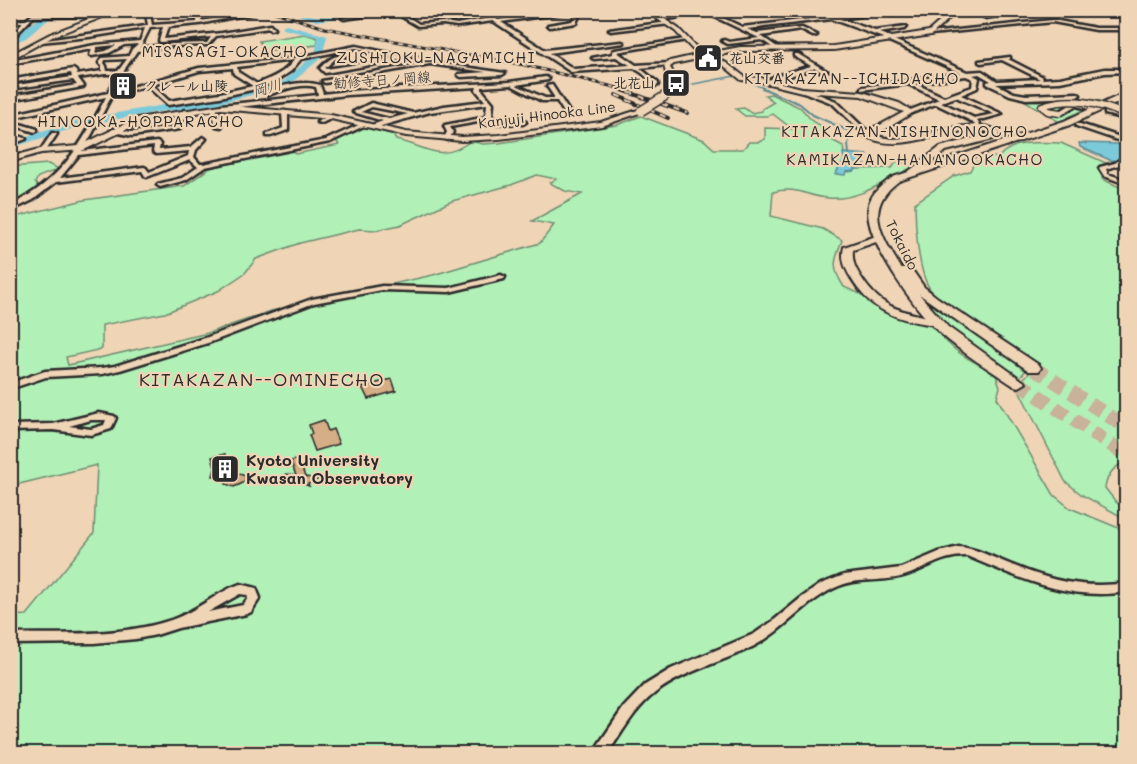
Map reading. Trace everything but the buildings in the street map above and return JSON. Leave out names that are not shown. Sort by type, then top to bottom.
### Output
[{"type":"highway","points":[[1116,10],[1125,13]]},
{"type":"highway","name":"Tokaido","points":[[1019,383],[936,322],[913,296],[879,238],[872,215],[877,196],[887,185],[934,162],[1067,123],[1126,93]]},
{"type":"highway","name":"Tokaido","points":[[1034,368],[951,314],[920,289],[888,237],[881,213],[885,199],[904,181],[923,172],[1078,124],[1107,113],[1126,101]]},
{"type":"main road","points":[[10,58],[41,40],[119,10]]},
{"type":"main road","points":[[646,10],[665,21],[685,40],[706,55],[726,65],[741,79],[769,82],[802,90],[865,94],[910,112],[883,128],[867,133],[873,139],[888,142],[976,124],[992,130],[996,135],[948,147],[934,162]]},
{"type":"main road","points":[[668,64],[740,49],[831,48],[931,33],[948,17],[975,10]]},
{"type":"main road","name":"Kanjuji Hinooka Line","points":[[10,160],[43,151],[80,151],[113,131],[140,120],[217,108],[331,117],[406,134],[447,138],[499,137],[578,128],[619,120],[641,111],[665,96],[674,85],[666,67],[668,64]]},
{"type":"main road","points":[[879,238],[849,247],[847,251],[850,265],[867,297],[885,309],[936,322]]},
{"type":"street","points":[[10,209],[47,188],[80,151],[120,73],[149,26],[144,10]]},
{"type":"street","points":[[199,10],[198,34],[212,33],[214,35]]},
{"type":"street","points":[[480,10],[572,70],[590,71],[632,65],[668,64]]},
{"type":"street","points":[[344,18],[397,11],[418,25],[443,23],[457,25],[577,10]]},
{"type":"street","points":[[610,30],[722,10]]},
{"type":"street","points":[[810,10],[873,32],[976,78],[974,88],[910,112]]},
{"type":"street","points":[[820,14],[850,10],[865,14]]},
{"type":"street","points":[[741,28],[897,10]]},
{"type":"street","points":[[986,17],[994,15],[997,10]]},
{"type":"street","points":[[550,26],[574,22],[577,16],[570,11]]},
{"type":"street","points":[[41,40],[89,36],[149,26],[198,24],[252,13]]},
{"type":"street","points":[[715,13],[775,48]]},
{"type":"street","points":[[10,34],[20,28],[32,14],[108,15]]},
{"type":"street","points":[[10,22],[27,21]]},
{"type":"street","points":[[931,33],[1053,21],[1096,29],[1126,29]]},
{"type":"street","points":[[166,25],[161,40],[214,35],[261,26],[270,26],[272,29]]},
{"type":"street","points":[[10,28],[20,28]]},
{"type":"street","points":[[873,32],[904,28]]},
{"type":"street","points":[[756,35],[802,29],[814,35]]},
{"type":"street","points":[[134,50],[172,45],[208,44],[214,35]]},
{"type":"street","points":[[642,39],[651,44]]},
{"type":"street","points":[[728,43],[763,39]]},
{"type":"street","points":[[617,55],[616,50],[629,47],[685,40]]},
{"type":"street","points":[[10,63],[94,47],[92,55],[107,52],[123,43],[141,42]]},
{"type":"street","points":[[544,52],[620,42],[629,47]]},
{"type":"street","points":[[10,118],[111,94],[190,71],[299,58],[356,47],[404,58]]},
{"type":"street","points":[[332,52],[343,57],[359,71],[355,93]]},
{"type":"street","points":[[370,64],[361,57],[382,53]]},
{"type":"street","points":[[594,58],[617,55],[656,84]]},
{"type":"street","points":[[796,55],[830,75]]},
{"type":"street","points":[[343,57],[334,58],[322,68],[325,72],[414,56]]},
{"type":"street","points":[[105,72],[104,66],[100,63],[104,59],[129,57]]},
{"type":"street","points":[[148,84],[168,103],[275,80],[299,58]]},
{"type":"street","points":[[1003,58],[1043,79]]},
{"type":"street","points":[[981,62],[1014,58]]},
{"type":"street","points":[[326,81],[430,63],[502,73],[461,75]]},
{"type":"street","points":[[461,66],[461,87]]},
{"type":"street","points":[[769,82],[775,78],[816,66]]},
{"type":"street","points":[[235,67],[236,74],[265,91],[313,84],[318,86],[321,96]]},
{"type":"street","points":[[1077,95],[1019,96],[989,83],[1060,80],[1098,72],[1126,71]]},
{"type":"street","points":[[10,82],[75,78],[105,72],[120,73]]},
{"type":"street","points":[[863,89],[981,72],[995,82]]},
{"type":"street","points":[[10,98],[81,86],[75,78]]},
{"type":"street","name":"勧修寺日ノ岡線","points":[[217,108],[355,93],[509,84],[546,79]]},
{"type":"street","points":[[10,88],[32,81]]},
{"type":"street","points":[[908,82],[976,124],[999,114],[957,95]]},
{"type":"street","points":[[405,100],[404,90],[408,83]]},
{"type":"street","points":[[509,84],[544,100],[558,99]]},
{"type":"street","points":[[480,86],[479,90],[488,102],[493,121],[523,122]]},
{"type":"street","points":[[550,86],[567,113]]},
{"type":"street","points":[[802,90],[834,102],[867,133]]},
{"type":"street","points":[[265,91],[267,102]]},
{"type":"street","points":[[1098,109],[1075,105],[1060,113],[1048,111],[1042,106],[1061,101],[1078,100],[1126,116]]},
{"type":"street","points":[[360,102],[411,113]]},
{"type":"street","points":[[160,184],[184,178],[203,166],[328,141],[411,113],[447,105],[488,102]]},
{"type":"street","points":[[371,105],[356,112],[389,121]]},
{"type":"street","points":[[972,107],[980,105]]},
{"type":"street","points":[[217,108],[219,126]]},
{"type":"street","points":[[954,111],[963,109]]},
{"type":"street","points":[[113,131],[136,134],[178,128],[185,112]]},
{"type":"street","points":[[269,135],[286,129],[285,113]]},
{"type":"street","points":[[1107,113],[1126,116]]},
{"type":"street","points":[[320,122],[331,117]]},
{"type":"street","points":[[10,118],[34,130]]},
{"type":"street","points":[[447,138],[450,132],[447,126],[491,118]]},
{"type":"street","points":[[1078,124],[1126,141]]},
{"type":"street","points":[[43,151],[54,134]]},
{"type":"street","points":[[10,135],[22,139],[10,142]]},
{"type":"street","points":[[56,180],[144,169],[147,175],[192,153],[202,139]]},
{"type":"street","points":[[80,151],[157,144],[156,152],[192,153]]},
{"type":"street","points":[[192,153],[198,165],[203,166]]},
{"type":"street","points":[[1126,157],[1117,164],[1102,168],[1106,175],[1126,183]]},
{"type":"street","points":[[1117,164],[1126,167]]},
{"type":"street","points":[[10,386],[45,374],[117,368],[207,340],[312,301],[382,288],[449,290],[501,278]]},
{"type":"street","points":[[10,429],[53,427],[94,418],[107,416],[111,418],[108,427],[91,432],[53,427]]},
{"type":"street","points":[[91,432],[86,428],[94,418]]},
{"type":"street","points":[[599,753],[635,704],[650,689],[702,661],[758,638],[810,597],[833,582],[845,578],[890,575],[945,552],[956,550],[968,552],[1044,582],[1079,589],[1126,588]]},
{"type":"street","points":[[10,639],[126,634],[158,629],[178,622],[246,609],[254,598],[252,591],[240,589],[231,592],[178,622]]},
{"type":"green space","points":[[305,34],[318,38],[317,45],[265,51],[259,41]]},
{"type":"green space","points":[[771,94],[801,108],[813,122],[820,125],[824,136],[843,146],[846,172],[855,169],[892,168],[897,161],[911,164],[911,168],[881,184],[850,196],[828,198],[789,190],[773,192],[771,216],[823,229],[842,240],[835,264],[844,287],[935,326],[953,348],[995,372],[1000,387],[997,398],[1054,495],[1070,508],[1126,531],[1126,753],[11,754],[11,616],[27,615],[94,533],[97,465],[11,486],[11,218],[84,200],[184,186],[210,168],[293,150],[296,154],[339,145],[336,140],[364,127],[396,135],[394,137],[396,140],[442,153],[460,148],[471,141],[483,144],[499,143],[617,125],[641,116],[704,140],[714,149],[743,149],[749,142],[759,142],[765,139],[765,128],[792,129],[773,114],[745,116],[736,109],[744,108],[751,113],[762,111],[774,102],[765,95]],"holes":[[[537,175],[556,179],[550,183],[565,191],[582,194],[532,221],[554,225],[540,243],[433,275],[271,311],[208,333],[68,365],[66,357],[102,349],[102,325],[165,313],[218,291],[245,273],[256,259],[300,243],[359,229],[376,230],[400,225],[452,201],[511,185]]]},
{"type":"green space","points":[[1077,97],[1101,101],[1059,122],[1024,100],[1038,101]]},
{"type":"green space","points":[[1028,143],[1061,143],[1106,163],[1107,165],[1099,167],[1103,174],[1102,179],[1126,190],[1126,462],[1112,472],[1105,488],[1126,510],[1126,519],[1082,495],[1065,481],[1020,392],[1022,380],[1032,370],[963,321],[938,299],[926,281],[920,260],[915,203],[954,176],[970,171],[974,163],[986,158],[999,157],[1004,151]]},
{"type":"green space","points":[[48,164],[59,169],[38,177],[35,183],[41,190],[18,204],[11,201],[10,167]]},
{"type":"green space","points":[[918,295],[1028,368],[1019,378],[943,324]]},
{"type":"water","points":[[1079,143],[1117,144],[1120,145],[1120,153],[1124,154],[1119,161],[1110,160],[1080,147]]},
{"type":"water","points":[[843,153],[867,155],[862,164],[866,165],[865,168],[846,172],[845,175],[835,174],[844,161]]},
{"type":"waterway","points":[[10,42],[23,36],[56,10]]},
{"type":"waterway","points":[[287,10],[317,19],[386,11]]},
{"type":"waterway","name":"岡川","points":[[10,145],[82,122],[164,108],[199,105],[285,84],[319,55],[323,36],[286,27]]},
{"type":"waterway","points":[[674,88],[668,89],[735,76],[766,89]]},
{"type":"waterway","points":[[762,88],[800,104],[813,115],[851,132],[848,144],[849,154]]},
{"type":"tunnel","points":[[253,13],[265,10]]},
{"type":"tunnel","points":[[1034,368],[1126,427]]},
{"type":"tunnel","points":[[1019,383],[1126,455]]},
{"type":"railway","points":[[268,10],[325,28],[524,65],[622,89]]},
{"type":"railway","points":[[617,88],[687,113]]},
{"type":"railway","points":[[616,95],[668,118]]},
{"type":"place","name":"花山交番","points":[[708,58]]},
{"type":"place","name":"北花山","points":[[676,83]]},
{"type":"place","name":"クレール山陵","points":[[123,86]]},
{"type":"place","name":"Kyoto University Kwasan Observatory","points":[[225,469]]},
{"type":"district","name":"MISASAGI-OKACHO","points":[[225,52]]},
{"type":"district","name":"ZUSHIOKU-NAGAMICHI","points":[[436,58]]},
{"type":"district","name":"KITAKAZAN--ICHIDACHO","points":[[852,79]]},
{"type":"district","name":"HINOOKA-HOPPARACHO","points":[[141,122]]},
{"type":"district","name":"KITAKAZAN-NISHINONOCHO","points":[[905,132]]},
{"type":"district","name":"KAMIKAZAN-HANANOOKACHO","points":[[915,160]]},
{"type":"district","name":"KITAKAZAN--OMINECHO","points":[[262,380]]}]
